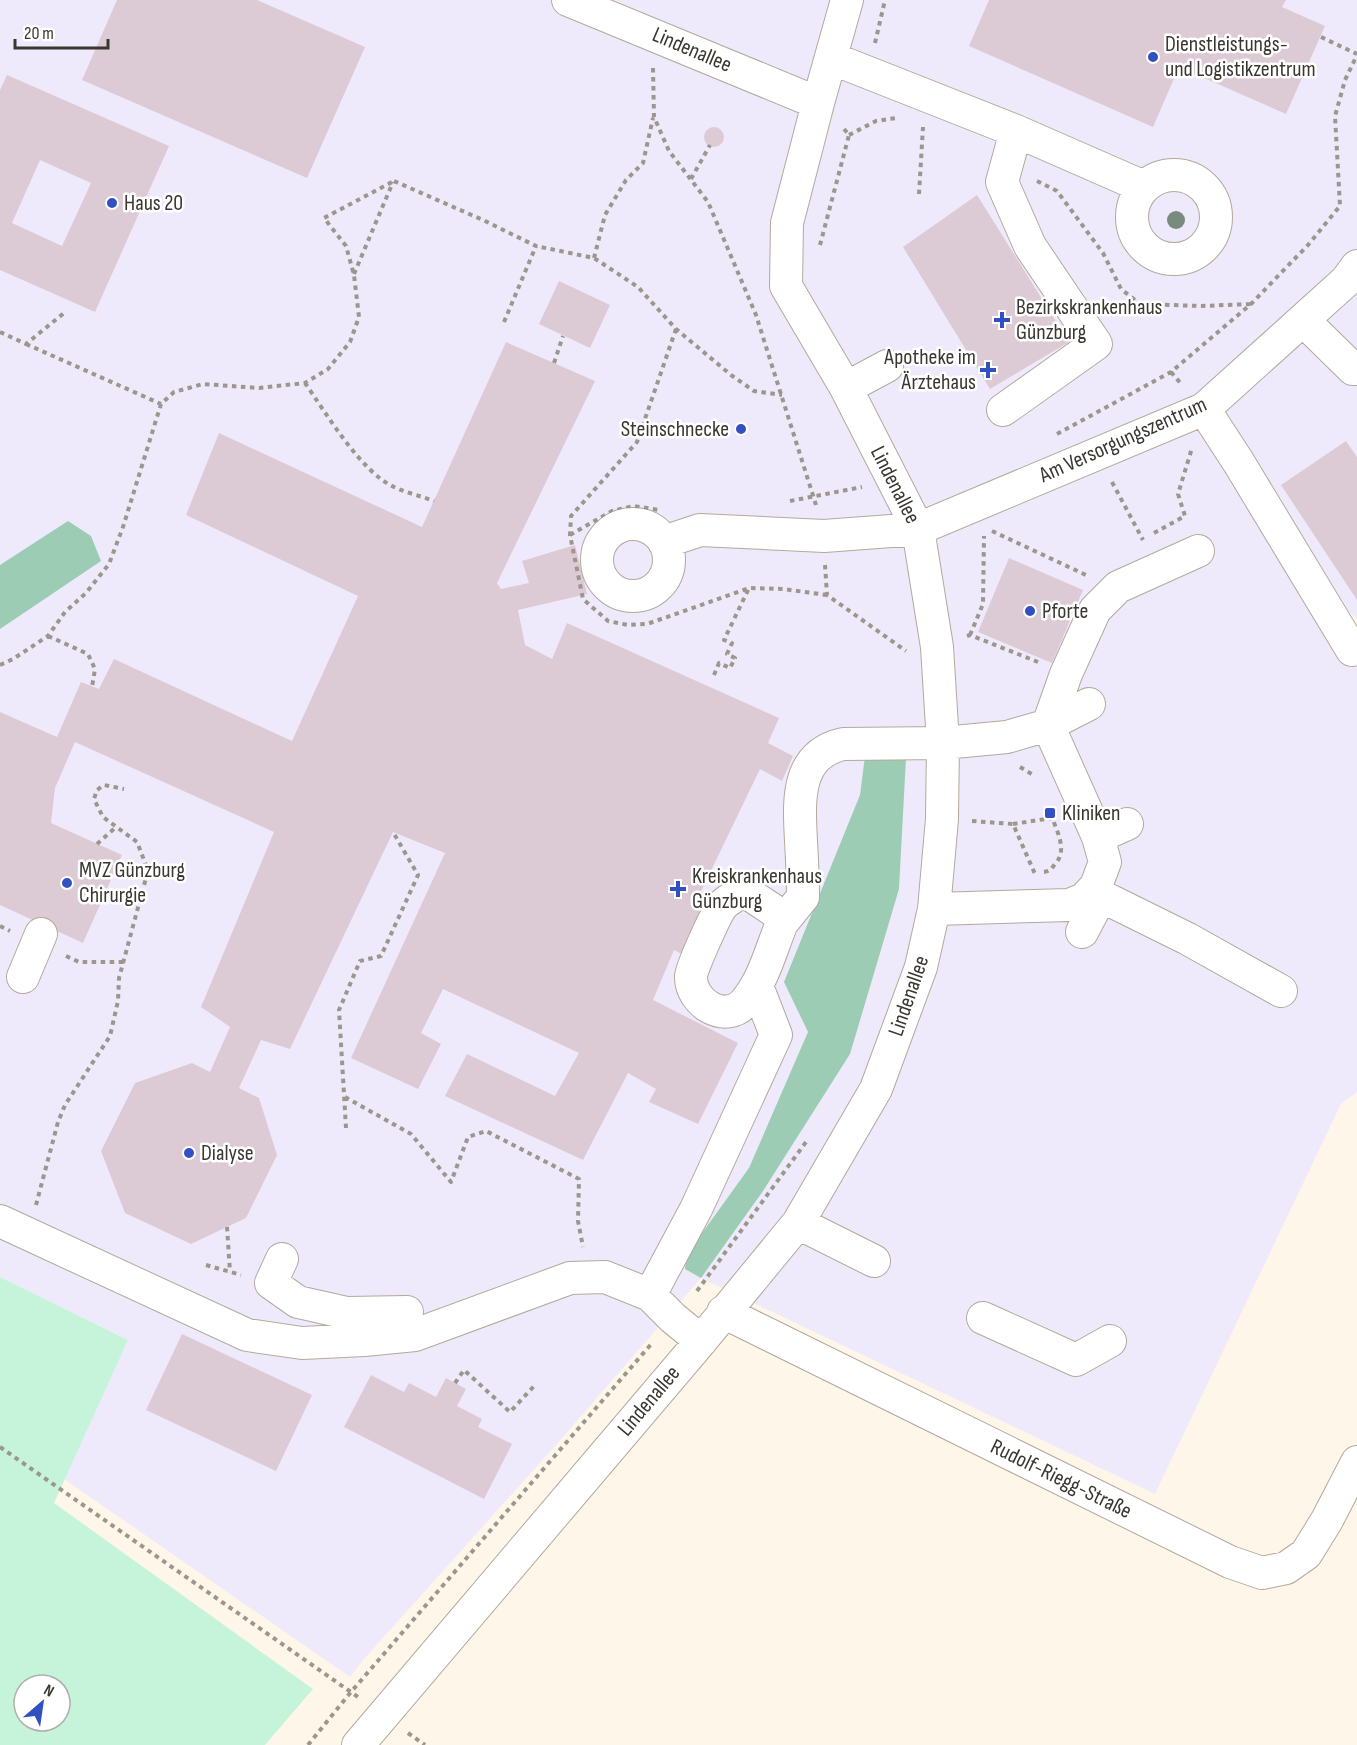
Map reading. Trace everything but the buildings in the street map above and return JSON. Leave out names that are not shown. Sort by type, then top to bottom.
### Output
[{"type":"street","name":"Lindenallee","points":[[568,0],[818,103]]},
{"type":"street","name":"Lindenallee","points":[[358,1745],[701,1341],[798,1223],[876,1089],[921,967],[934,909],[942,819],[943,743],[937,647],[918,529],[846,388],[786,286],[787,223],[848,0]]},
{"type":"street","points":[[831,58],[1016,131],[1144,187]]},
{"type":"street","points":[[1003,410],[1096,344],[1030,246],[1002,183],[1016,131]]},
{"type":"street","name":"Am Versorgungszentrum","points":[[664,542],[700,530],[824,536],[918,529],[1097,453],[1196,399],[1303,320],[1346,281],[1357,266]]},
{"type":"street","points":[[1303,320],[1353,369],[1357,369]]},
{"type":"street","points":[[846,388],[887,366]]},
{"type":"street","points":[[1196,399],[1249,456],[1352,650]]},
{"type":"street","points":[[1082,932],[1105,862],[1098,837],[1048,725],[1066,674],[1095,610],[1118,587],[1198,551]]},
{"type":"street","points":[[782,923],[776,912],[749,894],[737,894],[722,905],[691,973],[694,993],[704,1004],[716,1011],[729,1012],[744,1004],[757,986],[782,923],[802,897],[799,796],[814,760],[828,748],[843,744],[943,743],[1007,737],[1048,725],[1089,704]]},
{"type":"street","points":[[1098,837],[1127,824]]},
{"type":"street","points":[[934,909],[1069,905],[1096,893]]},
{"type":"street","points":[[1096,893],[1188,939],[1281,992]]},
{"type":"street","points":[[23,977],[41,934]]},
{"type":"street","points":[[650,1295],[696,1209],[776,1035],[757,986]]},
{"type":"street","points":[[0,1221],[248,1335],[302,1343],[364,1341],[415,1335],[570,1278],[605,1277],[650,1295],[701,1341]]},
{"type":"street","points":[[798,1223],[874,1261]]},
{"type":"street","points":[[282,1259],[271,1282],[298,1302],[347,1313],[410,1302],[484,1308]]},
{"type":"street","name":"Rudolf-Riegg-Straße","points":[[723,1312],[1230,1562],[1262,1573],[1286,1568],[1306,1554],[1327,1520],[1357,1462]]},
{"type":"street","points":[[983,1318],[1076,1360],[1110,1341]]},
{"type":"path","points":[[1321,37],[1357,54]]},
{"type":"path","points":[[919,194],[924,94]]},
{"type":"path","points":[[594,258],[605,215],[626,180],[643,163],[654,117]]},
{"type":"path","points":[[691,179],[710,145]]},
{"type":"path","points":[[394,181],[536,246],[594,258],[638,287],[676,329],[731,375],[754,391],[782,395]]},
{"type":"path","points":[[0,665],[14,659],[48,636],[65,612],[86,593],[109,564],[123,527],[161,404],[174,392],[203,384],[259,388],[305,383],[328,369],[350,342],[358,317],[354,275],[346,246],[324,218],[394,181]]},
{"type":"path","points":[[354,275],[394,181]]},
{"type":"path","points":[[504,322],[536,246]]},
{"type":"path","points":[[26,344],[64,313]]},
{"type":"path","points":[[0,332],[161,404]]},
{"type":"path","points":[[554,363],[563,336]]},
{"type":"path","points":[[1097,453],[1143,540],[1185,516],[1178,494],[1196,399],[1171,372]]},
{"type":"path","points":[[305,383],[349,446],[382,480],[393,487],[434,501]]},
{"type":"path","points":[[780,504],[814,495],[875,485],[892,478]]},
{"type":"path","points":[[970,634],[983,604],[984,528],[1095,579]]},
{"type":"path","points":[[714,675],[719,663],[730,668],[735,658],[727,654],[732,643],[724,640],[749,588]]},
{"type":"path","points":[[48,636],[88,654],[95,669],[92,687]]},
{"type":"path","points":[[1020,767],[1037,778]]},
{"type":"path","points":[[29,1234],[57,1122],[65,1105],[110,1036],[118,1001],[119,978],[146,878],[146,865],[137,842],[103,817],[94,799],[97,790],[104,785],[124,789]]},
{"type":"path","points":[[1013,824],[1035,874],[1049,871],[1059,860],[1062,849],[1050,813]]},
{"type":"path","points":[[942,819],[1013,824],[1052,818]]},
{"type":"path","points":[[97,844],[115,828]]},
{"type":"path","points":[[346,1128],[339,1010],[360,961],[381,956],[418,875],[393,832]]},
{"type":"path","points":[[345,1097],[411,1134],[451,1182],[468,1137],[486,1131],[579,1179],[578,1221],[588,1277]]},
{"type":"path","points":[[227,1227],[230,1272]]},
{"type":"path","points":[[455,1383],[464,1370],[510,1412],[536,1385]]},
{"type":"path","points":[[0,1447],[383,1716]]},
{"type":"shaded area","name":"Kreiskrankenhaus Günzburg","points":[[0,0],[1357,0],[1357,618],[1279,562],[1357,665],[1357,1092],[1341,1104],[1155,1494],[701,1278],[350,1677],[64,1479],[128,1340],[0,1277]]},
{"type":"green space","points":[[68,521],[91,536],[101,561],[0,629],[0,565]]},
{"type":"green space","points":[[865,756],[906,758],[899,889],[850,1054],[763,1191],[701,1278],[685,1269],[687,1254],[749,1168],[808,1032],[784,982],[860,795]]},
{"type":"green space","points":[[0,1277],[128,1340],[54,1503],[313,1689],[265,1745],[0,1745]]},
{"type":"place","name":"Dienstleistungs- und Logistikzentrum","points":[[1153,57]]},
{"type":"place","name":"Haus 20","points":[[112,203]]},
{"type":"place","name":"Bezirkskrankenhaus Günzburg","points":[[1002,320]]},
{"type":"place","name":"Apotheke im Ärztehaus","points":[[988,370]]},
{"type":"place","name":"Steinschnecke","points":[[741,429]]},
{"type":"place","name":"Pforte","points":[[1030,611]]},
{"type":"place","name":"Kliniken","points":[[1050,813]]},
{"type":"place","name":"MVZ Günzburg Chirurgie","points":[[67,883]]},
{"type":"place","name":"Kreiskrankenhaus Günzburg","points":[[678,889]]},
{"type":"place","name":"Dialyse","points":[[189,1153]]}]
